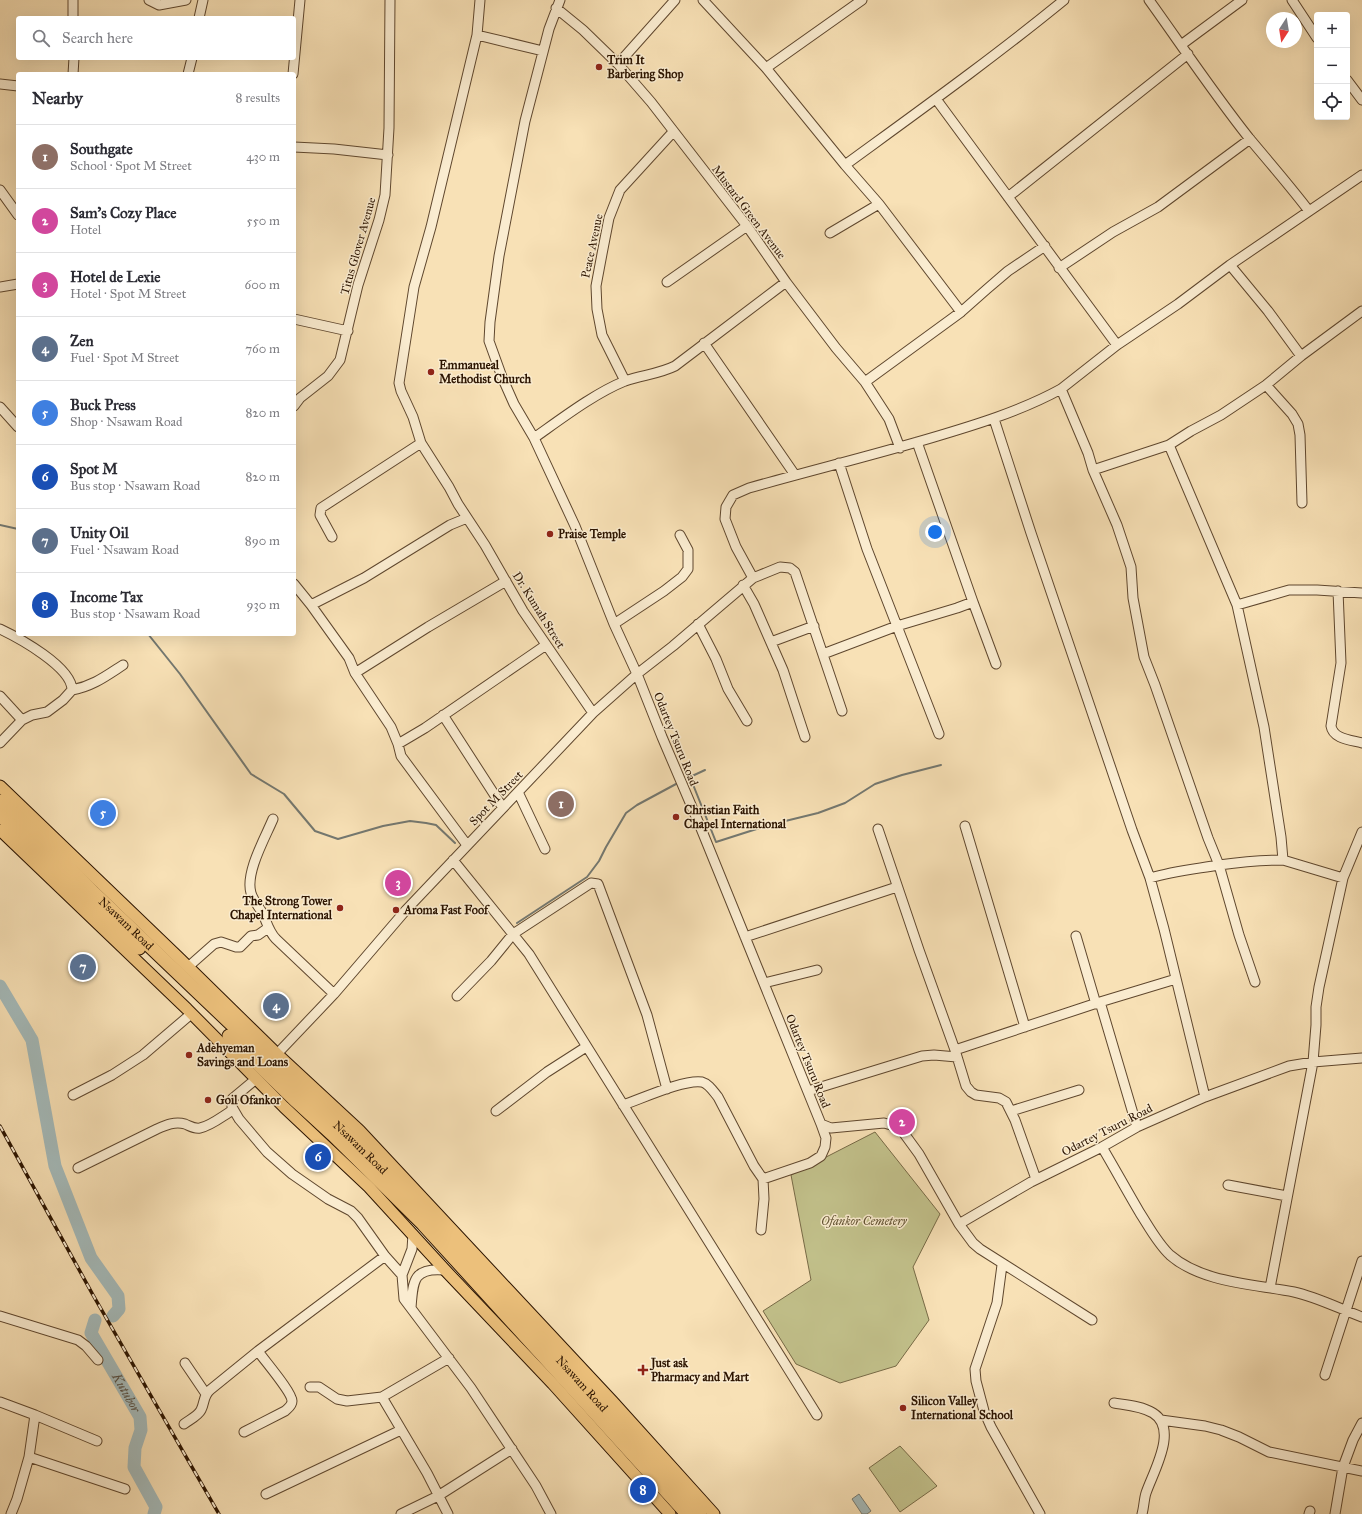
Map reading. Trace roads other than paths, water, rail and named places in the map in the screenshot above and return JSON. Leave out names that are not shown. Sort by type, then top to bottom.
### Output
[{"type":"highway","name":"Nsawam Road","points":[[0,801],[423,1209],[700,1514]]},
{"type":"highway","name":"Nsawam Road","points":[[0,815],[398,1198],[687,1514]]},
{"type":"main road","points":[[0,786],[276,1054],[359,1130],[613,1402],[714,1514]]},
{"type":"main road","points":[[0,830],[369,1187],[553,1384],[670,1514]]},
{"type":"street","points":[[73,0],[73,16]]},
{"type":"street","points":[[149,0],[159,5],[186,0]]},
{"type":"street","points":[[199,16],[203,0]]},
{"type":"street","points":[[296,42],[300,0]]},
{"type":"street","name":"Titus Glover Avenue","points":[[297,397],[328,376],[340,360],[358,285],[379,220],[385,195],[389,128],[390,0]]},
{"type":"street","name":"Dr. Kumah Street","points":[[480,0],[476,34],[431,228],[414,287],[399,384],[413,417],[420,443],[449,487],[458,504],[546,645],[593,713]]},
{"type":"street","points":[[618,64],[675,0]]},
{"type":"street","points":[[703,0],[766,68],[845,165],[880,204],[961,312]]},
{"type":"street","points":[[766,68],[862,0]]},
{"type":"street","points":[[845,165],[936,99],[1064,0]]},
{"type":"street","points":[[1149,0],[1250,139],[1271,162],[1309,211]]},
{"type":"street","points":[[1181,45],[1242,0]]},
{"type":"street","points":[[1292,0],[1314,33]]},
{"type":"street","name":"Mustard Green Avenue","points":[[558,4],[618,64],[651,102],[747,226],[786,282],[836,348],[865,382],[889,419],[900,448]]},
{"type":"street","name":"Odartey Tsuru Road","points":[[558,4],[543,51],[525,121],[499,256],[489,341],[514,404],[534,438],[562,496],[587,554],[614,624],[637,674],[700,826],[821,1124],[831,1128],[884,1123],[892,1125],[903,1132],[919,1154],[959,1224],[1036,1180],[1102,1147],[1137,1127],[1205,1096],[1289,1066],[1313,1062],[1362,1058]]},
{"type":"street","points":[[476,34],[543,51]]},
{"type":"street","points":[[1008,197],[1188,54]]},
{"type":"street","points":[[73,72],[74,60]]},
{"type":"street","points":[[188,72],[192,60]]},
{"type":"street","points":[[293,72],[294,60]]},
{"type":"street","points":[[0,84],[16,86]]},
{"type":"street","points":[[1350,84],[1362,100]]},
{"type":"street","points":[[936,99],[1117,345]]},
{"type":"street","name":"Peace Avenue","points":[[625,381],[602,335],[597,309],[596,286],[603,247],[609,218],[620,190],[673,132]]},
{"type":"street","points":[[1059,268],[1113,232],[1166,201],[1250,139]]},
{"type":"street","points":[[296,147],[334,149],[388,155]]},
{"type":"street","points":[[753,578],[731,537],[725,520],[726,507],[733,495],[749,488],[900,448],[994,419],[1061,389],[1117,345],[1178,304],[1230,265],[1362,175]]},
{"type":"street","points":[[0,190],[16,212]]},
{"type":"street","points":[[830,233],[880,204]]},
{"type":"street","points":[[667,282],[747,226]]},
{"type":"street","points":[[865,382],[961,312],[1008,271],[1045,246]]},
{"type":"street","points":[[1230,265],[1268,311],[1301,356]]},
{"type":"street","points":[[534,438],[594,398],[625,381],[665,371],[680,362],[786,282]]},
{"type":"street","points":[[0,287],[16,284]]},
{"type":"street","points":[[1093,470],[1169,445],[1191,431],[1221,416],[1266,385],[1301,356],[1362,310]]},
{"type":"street","points":[[296,319],[348,330]]},
{"type":"street","points":[[704,343],[795,475]]},
{"type":"street","points":[[1266,385],[1292,414],[1298,424],[1300,436],[1302,504]]},
{"type":"street","points":[[1061,389],[1088,453],[1093,470],[1117,525],[1131,567],[1133,598],[1144,657],[1219,865],[1239,935],[1255,982]]},
{"type":"street","points":[[0,408],[16,425]]},
{"type":"street","points":[[994,419],[1031,533],[1132,830],[1150,878],[1205,1096]]},
{"type":"street","points":[[917,442],[996,664]]},
{"type":"street","points":[[332,537],[320,516],[321,508],[420,443]]},
{"type":"street","points":[[1169,445],[1236,606],[1264,726],[1281,837],[1283,860]]},
{"type":"street","points":[[839,464],[867,549],[939,734]]},
{"type":"street","points":[[311,605],[364,578],[450,525],[467,518]]},
{"type":"street","points":[[614,624],[664,591],[682,577],[688,569],[688,550],[680,535]]},
{"type":"street","name":"Spot M Street","points":[[276,1054],[334,994],[406,910],[593,713],[743,585],[753,578],[780,567],[790,568],[796,572],[814,626]]},
{"type":"street","points":[[355,673],[428,627],[506,581]]},
{"type":"street","points":[[743,585],[754,604],[783,670],[804,737]]},
{"type":"street","points":[[296,586],[349,658],[355,673],[391,727],[401,756],[467,845]]},
{"type":"street","points":[[1236,606],[1289,590],[1300,589],[1362,593]]},
{"type":"street","points":[[1338,591],[1341,663],[1331,726],[1332,731],[1337,736],[1362,743]]},
{"type":"street","points":[[823,654],[897,626],[973,602]]},
{"type":"street","points":[[698,624],[716,659],[728,689],[747,721]]},
{"type":"street","points":[[771,642],[814,626],[842,711]]},
{"type":"street","points":[[0,629],[23,641],[54,663],[67,678],[72,690]]},
{"type":"street","points":[[398,744],[416,734],[546,645]]},
{"type":"street","points":[[0,743],[22,720],[32,714],[47,712],[64,700],[72,690],[86,688],[123,665]]},
{"type":"street","points":[[0,696],[22,720]]},
{"type":"street","points":[[443,715],[503,808]]},
{"type":"street","points":[[518,792],[545,849]]},
{"type":"street","points":[[273,819],[250,871],[249,882],[251,893],[264,916],[272,935],[286,950],[334,994]]},
{"type":"street","points":[[965,826],[1025,1027]]},
{"type":"street","points":[[878,829],[956,1053],[966,1086],[971,1092],[980,1097],[999,1098],[1006,1102],[1011,1111],[1036,1180]]},
{"type":"street","points":[[1270,1288],[1313,1062],[1316,1007],[1319,987],[1343,878],[1362,832]]},
{"type":"street","points":[[453,860],[529,954],[817,1415]]},
{"type":"street","points":[[1150,878],[1167,873],[1263,860],[1283,860],[1343,878]]},
{"type":"street","points":[[457,996],[491,961],[513,934],[591,883],[598,884],[619,936],[647,1015],[667,1089]]},
{"type":"street","points":[[745,937],[897,887]]},
{"type":"street","points":[[188,967],[214,944],[221,942],[240,947],[251,936],[258,935],[268,928]]},
{"type":"street","points":[[1076,936],[1137,1127]]},
{"type":"street","points":[[764,983],[817,970]]},
{"type":"street","points":[[808,1091],[922,1056],[956,1053],[1025,1027],[1176,979]]},
{"type":"street","points":[[74,1094],[112,1075],[144,1055],[191,1014]]},
{"type":"street","points":[[496,1111],[548,1072],[586,1047]]},
{"type":"street","points":[[256,1079],[234,1096],[231,1104],[239,1119],[267,1152],[292,1174],[328,1199],[351,1211],[358,1218],[384,1256],[402,1275]]},
{"type":"street","points":[[623,1105],[685,1083],[702,1082],[710,1086],[718,1096],[754,1166],[763,1179],[764,1199],[761,1230]]},
{"type":"street","points":[[1011,1111],[1079,1090]]},
{"type":"street","points":[[78,1168],[169,1124],[178,1123],[193,1128],[200,1128],[233,1110]]},
{"type":"street","points":[[763,1179],[810,1163],[821,1156],[825,1147],[826,1138],[821,1124]]},
{"type":"street","points":[[1102,1147],[1151,1230],[1170,1254],[1200,1272],[1240,1283],[1295,1292],[1323,1301],[1362,1317]]},
{"type":"street","points":[[1228,1185],[1287,1196]]},
{"type":"street","points":[[959,1224],[973,1243],[1002,1265],[1092,1320]]},
{"type":"street","points":[[413,1234],[412,1249],[402,1275],[404,1299],[472,1388],[536,1486],[551,1514]]},
{"type":"street","points":[[184,1424],[201,1410],[206,1394],[258,1351],[384,1256]]},
{"type":"street","points":[[1324,1376],[1362,1261]]},
{"type":"street","points":[[1002,1265],[997,1303],[975,1369],[976,1381],[984,1411],[991,1427],[1040,1514]]},
{"type":"street","points":[[411,1308],[413,1285],[417,1278],[423,1272],[431,1269],[445,1270]]},
{"type":"street","points":[[0,1316],[78,1340],[86,1346],[98,1360]]},
{"type":"street","points":[[244,1432],[285,1411],[290,1407],[292,1402],[286,1388],[258,1351]]},
{"type":"street","points":[[310,1386],[319,1387],[337,1399],[347,1401],[382,1397],[449,1358]]},
{"type":"street","points":[[185,1363],[206,1394]]},
{"type":"street","points":[[382,1397],[427,1473],[448,1514]]},
{"type":"street","points":[[0,1402],[35,1414],[97,1441]]},
{"type":"street","points":[[1114,1403],[1142,1408],[1154,1413],[1161,1420],[1164,1429],[1164,1444],[1160,1459],[1146,1494],[1142,1514]]},
{"type":"street","points":[[11,1514],[17,1499],[29,1457],[35,1414]]},
{"type":"street","points":[[1161,1420],[1205,1426],[1221,1430],[1269,1452],[1362,1471]]},
{"type":"street","points":[[1335,1514],[1342,1467],[1362,1423]]},
{"type":"street","points":[[266,1494],[401,1430]]},
{"type":"street","points":[[400,1514],[438,1496],[512,1449]]},
{"type":"street","points":[[29,1457],[125,1489]]},
{"type":"waterway","points":[[0,525],[16,529]]},
{"type":"waterway","points":[[150,636],[180,674],[251,774],[284,794],[315,831],[338,839],[383,826],[410,821],[436,825],[455,843]]},
{"type":"waterway","points":[[705,770],[690,777],[716,842],[769,825],[818,813],[845,803],[875,784],[941,765]]},
{"type":"waterway","points":[[517,923],[587,877],[599,861],[626,813],[637,805],[676,784]]},
{"type":"waterway","points":[[0,986],[32,1040],[55,1166],[91,1258],[118,1296],[119,1309],[113,1316]]},
{"type":"waterway","name":"Kutubor","points":[[95,1320],[91,1333],[140,1417],[141,1430],[135,1448],[134,1467],[156,1507],[154,1514]]},
{"type":"railway","points":[[0,1126],[93,1295],[219,1514]]},
{"type":"place","name":"Trim It Barbering Shop","points":[[599,67]]},
{"type":"place","name":"Emmanueal Methodist Church","points":[[431,372]]},
{"type":"place","name":"Praise Temple","points":[[550,534]]},
{"type":"place","name":"Southgate","points":[[561,804]]},
{"type":"place","name":"Buck Press","points":[[103,813]]},
{"type":"place","name":"Christian Faith Chapel International","points":[[676,817]]},
{"type":"place","name":"Hotel de Lexie","points":[[398,883]]},
{"type":"place","name":"The Strong Tower Chapel International","points":[[340,908]]},
{"type":"place","name":"Aroma Fast Foof","points":[[396,910]]},
{"type":"place","name":"Unity Oil","points":[[83,967]]},
{"type":"place","name":"Zen","points":[[276,1006]]},
{"type":"place","name":"Adehyeman Savings and Loans","points":[[189,1055]]},
{"type":"place","name":"Goil Ofankor","points":[[208,1100]]},
{"type":"place","name":"Sam's Cozy Place","points":[[902,1122]]},
{"type":"place","name":"Spot M","points":[[318,1157]]},
{"type":"place","name":"Just ask Pharmacy and Mart","points":[[643,1370]]},
{"type":"place","name":"Silicon Valley International School","points":[[903,1408]]},
{"type":"place","name":"Income Tax","points":[[643,1490]]},
{"type":"park label","name":"Ofankor Cemetery","points":[[864,1221]]}]
